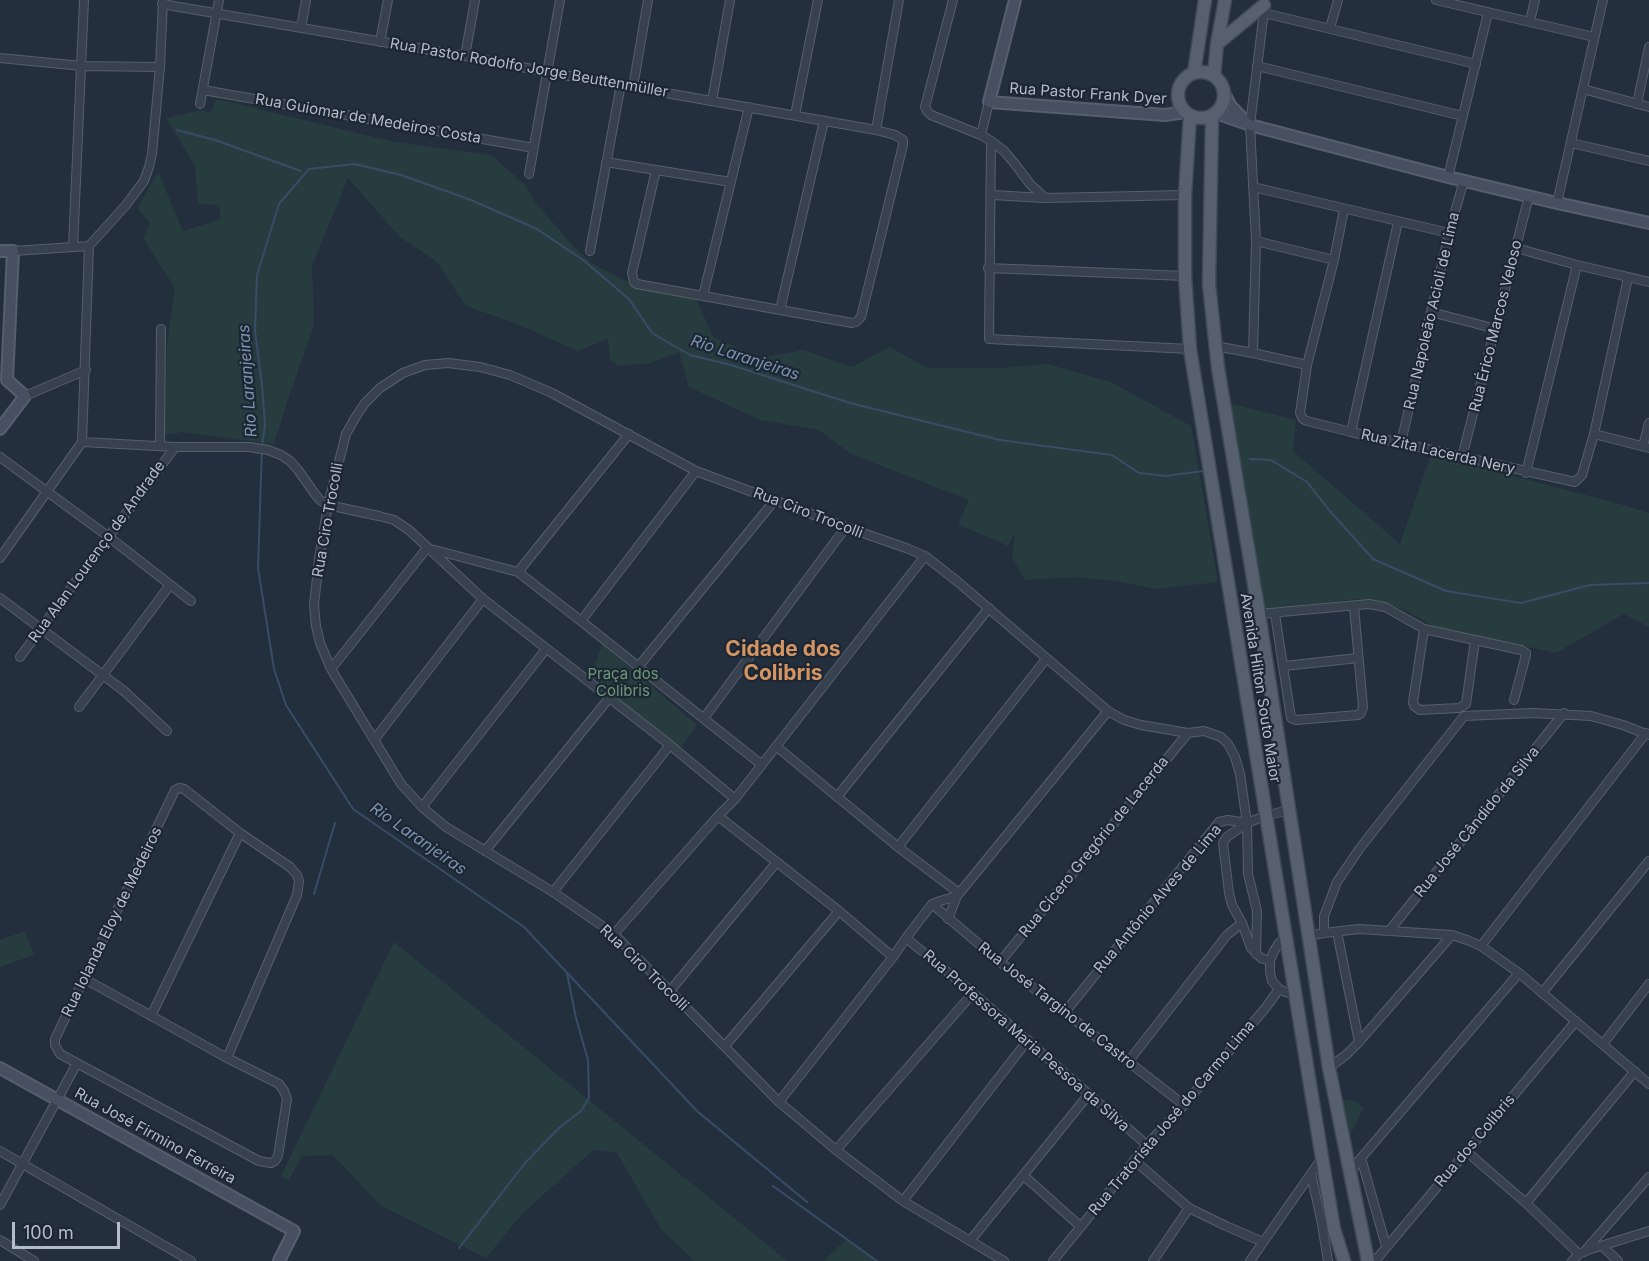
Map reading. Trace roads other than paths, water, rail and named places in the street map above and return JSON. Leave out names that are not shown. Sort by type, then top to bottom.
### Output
[{"type":"main road","points":[[989,102],[1015,0]]},
{"type":"main road","points":[[1194,73],[1205,0]]},
{"type":"main road","points":[[1214,76],[1217,44],[1226,0]]},
{"type":"main road","points":[[1217,44],[1265,6]]},
{"type":"main road","points":[[1225,95],[1221,108],[1214,115],[1201,119],[1187,114],[1178,100],[1179,87],[1183,81],[1194,73],[1204,72],[1214,76],[1222,84],[1225,95],[1240,118],[1250,125]]},
{"type":"main road","name":"Rua Pastor Frank Dyer","points":[[989,102],[1165,115],[1187,114]]},
{"type":"main road","name":"Avenida Hilton Souto Maior","points":[[1187,114],[1185,276],[1190,349],[1322,1158],[1334,1229],[1344,1261]]},
{"type":"main road","points":[[1214,115],[1448,177],[1649,223]]},
{"type":"main road","name":"Avenida Hilton Souto Maior","points":[[1214,115],[1209,284],[1215,346],[1329,1068],[1368,1261]]},
{"type":"main road","points":[[0,250],[13,250],[4,377],[25,396],[0,429]]},
{"type":"main road","points":[[1304,1040],[1313,1058],[1320,1059],[1327,1053]]},
{"type":"main road","name":"Rua José Firmino Ferreira","points":[[0,1068],[294,1231],[279,1261]]},
{"type":"main road","points":[[1310,1080],[1316,1077],[1321,1078],[1333,1089]]},
{"type":"street","points":[[73,247],[84,0]]},
{"type":"street","points":[[200,104],[219,0]]},
{"type":"street","points":[[301,28],[306,0]]},
{"type":"street","points":[[380,42],[388,0]]},
{"type":"street","points":[[465,56],[475,0]]},
{"type":"street","points":[[529,174],[560,0]]},
{"type":"street","points":[[633,87],[648,0]]},
{"type":"street","points":[[712,101],[730,0]]},
{"type":"street","points":[[795,116],[818,0]]},
{"type":"street","points":[[876,130],[899,0]]},
{"type":"street","points":[[953,0],[926,107],[927,111],[931,115],[991,141],[1004,152],[1030,184],[1045,198]]},
{"type":"street","points":[[1330,28],[1338,0]]},
{"type":"street","points":[[1436,0],[1594,37]]},
{"type":"street","points":[[1530,21],[1535,0]]},
{"type":"street","points":[[1557,203],[1603,0]]},
{"type":"street","points":[[0,558],[82,442],[89,246],[144,181],[153,153],[160,67],[162,2]]},
{"type":"street","name":"Rua Pastor Rodolfo Jorge Beuttenmüller","points":[[162,2],[876,130],[895,135],[903,140],[861,317],[852,323],[780,310]]},
{"type":"street","points":[[1253,353],[1256,241],[1250,125],[1265,6],[1330,28],[1476,64]]},
{"type":"street","points":[[1448,177],[1488,13]]},
{"type":"street","points":[[1637,104],[1649,47]]},
{"type":"street","points":[[0,58],[82,66],[160,67]]},
{"type":"street","points":[[1257,66],[1463,116]]},
{"type":"street","points":[[590,252],[621,84]]},
{"type":"street","points":[[1583,89],[1649,107]]},
{"type":"street","name":"Rua Guiomar de Medeiros Costa","points":[[202,90],[534,148]]},
{"type":"street","points":[[981,135],[989,102]]},
{"type":"street","points":[[704,296],[749,107]]},
{"type":"street","points":[[656,170],[632,279],[637,284],[780,310],[824,121]]},
{"type":"street","points":[[991,141],[989,339],[1190,349]]},
{"type":"street","points":[[1571,143],[1649,161]]},
{"type":"street","points":[[606,162],[731,182]]},
{"type":"street","name":"Rua Napoleão Acioli de Lima","points":[[1401,443],[1449,233],[1464,180]]},
{"type":"street","points":[[1253,187],[1449,233]]},
{"type":"street","points":[[992,195],[1045,198],[1185,195]]},
{"type":"street","name":"Rua Érico Marcos Veloso","points":[[1462,457],[1529,196]]},
{"type":"street","points":[[1215,346],[1307,365],[1334,260],[1344,209]]},
{"type":"street","points":[[1351,432],[1398,222]]},
{"type":"street","points":[[1256,241],[1334,260]]},
{"type":"street","points":[[13,250],[89,246]]},
{"type":"street","points":[[1516,248],[1649,282]]},
{"type":"street","points":[[1526,473],[1577,265]]},
{"type":"street","points":[[988,268],[1185,276]]},
{"type":"street","points":[[1628,278],[1594,434],[1646,447],[1649,423]]},
{"type":"street","points":[[1431,312],[1496,329]]},
{"type":"street","points":[[160,445],[161,329]]},
{"type":"street","name":"Rua Ciro Trocolli","points":[[1004,1261],[903,1201],[836,1150],[779,1102],[614,934],[553,892],[446,827],[422,807],[401,784],[331,669],[320,643],[314,605],[328,505],[346,434],[365,403],[380,388],[403,374],[425,365],[448,363],[480,367],[510,375],[552,393],[696,471],[925,556],[1108,711],[1124,720],[1188,732],[1204,731],[1221,737],[1235,757],[1240,774],[1247,823],[1248,874],[1257,911],[1256,954]]},
{"type":"street","name":"Rua Zita Lacerda Nery","points":[[1307,365],[1300,413],[1302,419],[1351,432],[1570,483],[1579,480],[1582,475],[1594,434]]},
{"type":"street","points":[[25,396],[86,370]]},
{"type":"street","points":[[518,572],[629,434]]},
{"type":"street","points":[[82,442],[175,447],[257,448],[281,455],[290,461],[320,500],[328,505],[394,520],[409,530],[483,599],[670,745],[735,799]]},
{"type":"street","name":"Rua Alan Lourenço de Andrade","points":[[20,657],[175,447]]},
{"type":"street","points":[[0,457],[191,601]]},
{"type":"street","points":[[581,621],[696,471]]},
{"type":"street","points":[[638,667],[775,500]]},
{"type":"street","points":[[704,718],[846,527]]},
{"type":"street","points":[[427,548],[518,572],[762,765]]},
{"type":"street","points":[[331,669],[427,548]]},
{"type":"street","points":[[614,934],[717,816],[735,799],[925,556]]},
{"type":"street","points":[[79,707],[170,585]]},
{"type":"street","points":[[0,598],[103,675],[167,731]]},
{"type":"street","points":[[374,740],[483,599]]},
{"type":"street","points":[[1259,614],[1369,604],[1385,607],[1424,629],[1521,650],[1526,653],[1514,700]]},
{"type":"street","name":"Avenida Hilton Souto Maior","points":[[1275,614],[1291,718],[1293,720],[1358,715],[1363,707],[1354,607]]},
{"type":"street","points":[[837,797],[988,608]]},
{"type":"street","points":[[1424,629],[1413,702],[1414,706],[1420,710],[1459,708],[1466,704],[1475,640]]},
{"type":"street","points":[[422,807],[546,649]]},
{"type":"street","points":[[1284,666],[1358,658]]},
{"type":"street","points":[[898,847],[1046,659]]},
{"type":"street","points":[[485,851],[609,697]]},
{"type":"street","points":[[948,919],[958,895],[1108,711]]},
{"type":"street","points":[[1324,933],[1324,916],[1337,882],[1360,848],[1464,716],[1564,713],[1591,716],[1623,724],[1648,734],[1481,946]]},
{"type":"street","name":"Rua José Cândido da Silva","points":[[1389,931],[1564,713]]},
{"type":"street","name":"Rua Cícero Gregório de Lacerda","points":[[1000,962],[1188,732]]},
{"type":"street","points":[[553,892],[670,745]]},
{"type":"street","points":[[777,747],[958,895]]},
{"type":"street","name":"Rua Iolanda Eloy de Medeiros","points":[[77,1063],[60,1054],[54,1045],[55,1038],[175,790],[184,789],[240,832]]},
{"type":"street","name":"Rua Antônio Alves de Lima","points":[[1065,1012],[1220,822],[1228,820],[1247,823],[1289,810]]},
{"type":"street","points":[[717,816],[839,911],[893,957]]},
{"type":"street","points":[[1247,823],[1227,837],[1223,843],[1230,899],[1251,948],[1256,954],[1270,961]]},
{"type":"street","points":[[151,1016],[240,832],[290,867],[297,874],[299,881],[297,895],[227,1058]]},
{"type":"street","points":[[1542,993],[1649,861]]},
{"type":"street","points":[[670,991],[776,863]]},
{"type":"street","points":[[779,1102],[932,904],[958,895]]},
{"type":"street","name":"Rua José Targino de Castro","points":[[932,904],[1000,962],[1185,1106]]},
{"type":"street","points":[[725,1046],[839,911]]},
{"type":"street","points":[[1128,1062],[1227,935],[1242,923]]},
{"type":"street","points":[[1309,936],[1359,929],[1452,935],[1481,946],[1519,973],[1649,1084]]},
{"type":"street","points":[[1337,932],[1359,1042]]},
{"type":"street","points":[[1329,1068],[1359,1042],[1452,935]]},
{"type":"street","points":[[1286,937],[1279,942],[1274,951],[1270,961],[1270,972],[1272,981],[1279,989],[1296,994]]},
{"type":"street","name":"Rua Professora Maria Pessoa da Silva","points":[[906,938],[1028,1040],[1147,1145]]},
{"type":"street","points":[[1350,1173],[1519,973]]},
{"type":"street","points":[[0,1205],[77,1063],[259,1161],[271,1163],[278,1156],[287,1099],[279,1084],[227,1058],[85,979]]},
{"type":"street","points":[[1603,1044],[1649,984]]},
{"type":"street","name":"Rua Tratorista José do Carmo Lima","points":[[1053,1261],[1134,1160],[1185,1106],[1279,989]]},
{"type":"street","points":[[836,1150],[973,993]]},
{"type":"street","name":"Rua dos Colibris","points":[[1375,1261],[1576,1021]]},
{"type":"street","points":[[903,1201],[1028,1040]]},
{"type":"street","points":[[1526,1203],[1635,1071]]},
{"type":"street","points":[[970,1241],[1089,1094]]},
{"type":"street","points":[[0,1151],[191,1261]]},
{"type":"street","points":[[1467,1152],[1582,1253]]},
{"type":"street","points":[[1250,1261],[1322,1158]]},
{"type":"street","points":[[1361,1158],[1386,1246]]},
{"type":"street","points":[[1134,1160],[1189,1208],[1263,1242]]},
{"type":"street","points":[[1311,1174],[1328,1261]]},
{"type":"street","points":[[1023,1175],[1081,1227]]},
{"type":"street","points":[[1572,1261],[1582,1253],[1649,1177]]},
{"type":"street","points":[[1153,1261],[1189,1208]]},
{"type":"street","points":[[1582,1253],[1649,1231]]},
{"type":"street","points":[[0,1240],[34,1261]]},
{"type":"street","points":[[1602,1246],[1618,1261]]},
{"type":"waterway","points":[[177,130],[215,140],[301,171]]},
{"type":"waterway","name":"Rio Laranjeiras","points":[[807,1202],[697,1111],[524,927],[353,809],[286,705],[274,669],[258,568],[262,446],[265,425],[255,331],[257,275],[279,204],[309,169],[355,164],[401,175],[471,200],[537,229],[583,260],[629,299],[652,333],[690,355],[731,365],[850,403],[1000,440],[1112,455],[1139,473],[1166,476],[1203,471]]},
{"type":"waterway","name":"Rio Laranjeiras","points":[[1250,459],[1271,460],[1307,482],[1373,559],[1446,591],[1521,603],[1590,585],[1649,583]]},
{"type":"waterway","points":[[314,894],[335,823]]},
{"type":"waterway","points":[[459,1248],[525,1163],[559,1128],[581,1111],[589,1098],[588,1060],[576,1018],[567,973]]},
{"type":"waterway","points":[[773,1186],[877,1261]]},
{"type":"district","name":"Cidade dos Colibris","points":[[783,662]]},
{"type":"park label","name":"Praça dos Colibris","points":[[623,682]]}]
